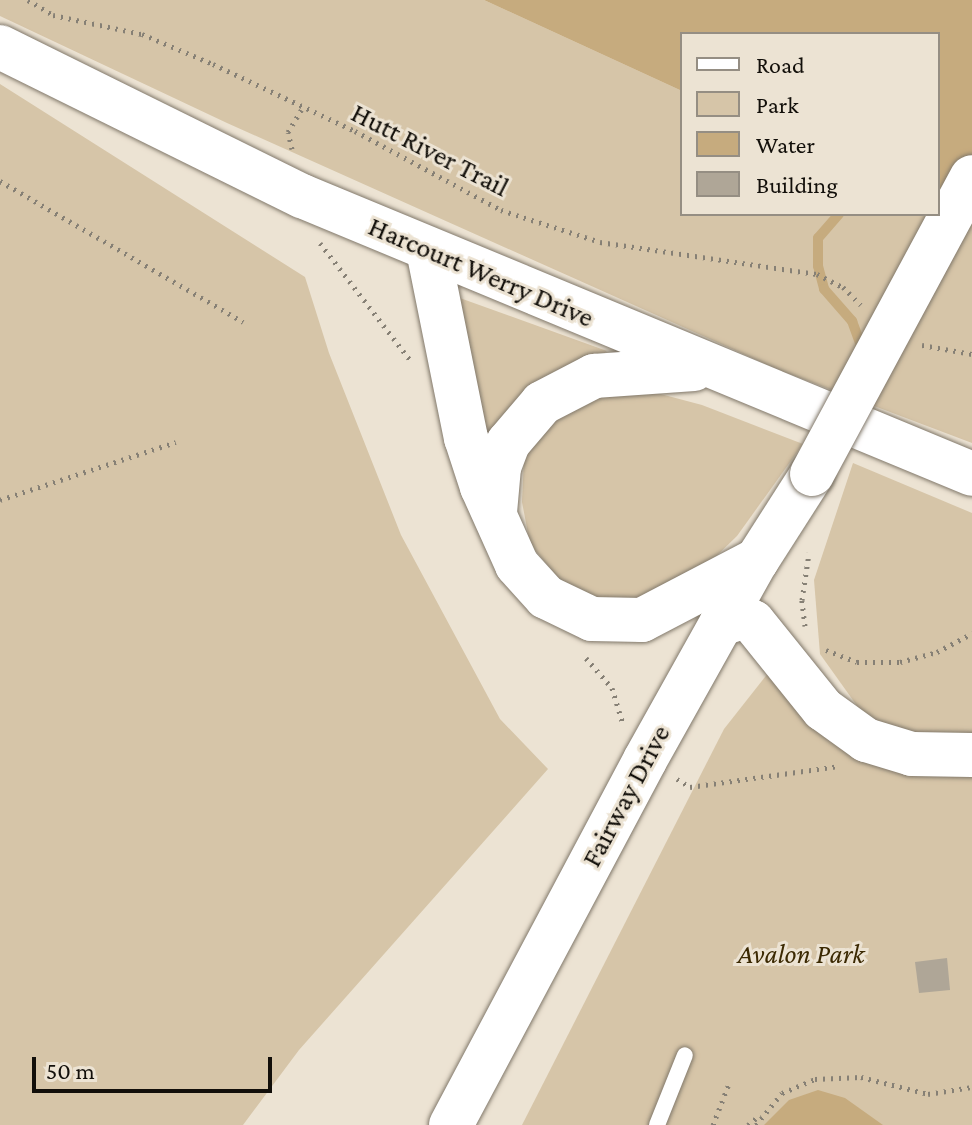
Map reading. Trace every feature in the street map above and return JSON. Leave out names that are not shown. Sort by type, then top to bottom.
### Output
[{"type":"main road","name":"Harcourt Werry Drive","points":[[0,47],[302,196],[711,369],[972,474]]},
{"type":"main road","name":"Fairway Drive","points":[[451,1125],[737,623],[812,474],[972,177]]},
{"type":"main road","points":[[428,250],[466,438],[495,518],[533,585],[563,609],[592,619],[642,620],[757,560]]},
{"type":"main road","points":[[495,518],[499,467],[508,443],[542,403],[594,376],[711,369]]},
{"type":"main road","name":"Fairway Drive","points":[[737,623],[757,560],[812,474]]},
{"type":"main road","points":[[737,623],[847,729],[912,754],[972,755]]},
{"type":"main road","name":"Fairway Drive","points":[[479,1125],[657,767]]},
{"type":"lane","points":[[657,1125],[685,1055]]},
{"type":"path","name":"Hutt River Trail","points":[[28,0],[53,15],[142,34],[301,110],[355,131],[412,166],[515,215],[600,242],[832,279]]},
{"type":"path","points":[[301,110],[288,132],[302,196],[323,252],[417,369]]},
{"type":"path","points":[[0,181],[243,322]]},
{"type":"path","points":[[0,500],[176,442]]},
{"type":"path","points":[[807,642],[802,600],[813,541]]},
{"type":"path","points":[[818,646],[857,662],[900,662],[937,652],[972,633]]},
{"type":"path","points":[[579,650],[612,688],[629,748],[690,787],[783,770],[850,767]]},
{"type":"path","points":[[748,1125],[799,1084],[837,1076],[928,1094],[972,1087]]},
{"type":"path","points":[[713,1125],[730,1081]]},
{"type":"path","points":[[756,1125],[760,1114]]},
{"type":"green space","points":[[0,0],[484,0],[680,90],[680,216],[940,216],[972,206],[972,443],[779,370],[227,123],[0,16]]},
{"type":"green space","points":[[0,84],[305,277],[329,353],[401,535],[500,719],[548,769],[299,1050],[243,1125],[0,1125]]},
{"type":"green space","points":[[457,297],[607,351],[488,452]]},
{"type":"green space","points":[[653,392],[702,405],[803,444],[737,536],[707,565],[655,598],[600,600],[559,579],[530,544],[522,502],[524,459],[546,426],[584,394]]},
{"type":"green space","points":[[853,463],[972,513],[972,736],[905,736],[865,717],[820,654],[814,580]]},
{"type":"green space","name":"Avalon Park","points":[[769,672],[972,767],[972,1125],[522,1125],[724,729]]},
{"type":"water","points":[[484,0],[972,0],[972,206],[940,195],[940,32],[680,32],[680,90]]},
{"type":"water","points":[[818,1090],[845,1098],[883,1125],[764,1125],[789,1100]]},
{"type":"building","points":[[947,958],[950,990],[919,993],[915,962]]},
{"type":"waterway","points":[[837,216],[818,238],[818,266],[824,289],[852,321],[863,351]]}]
